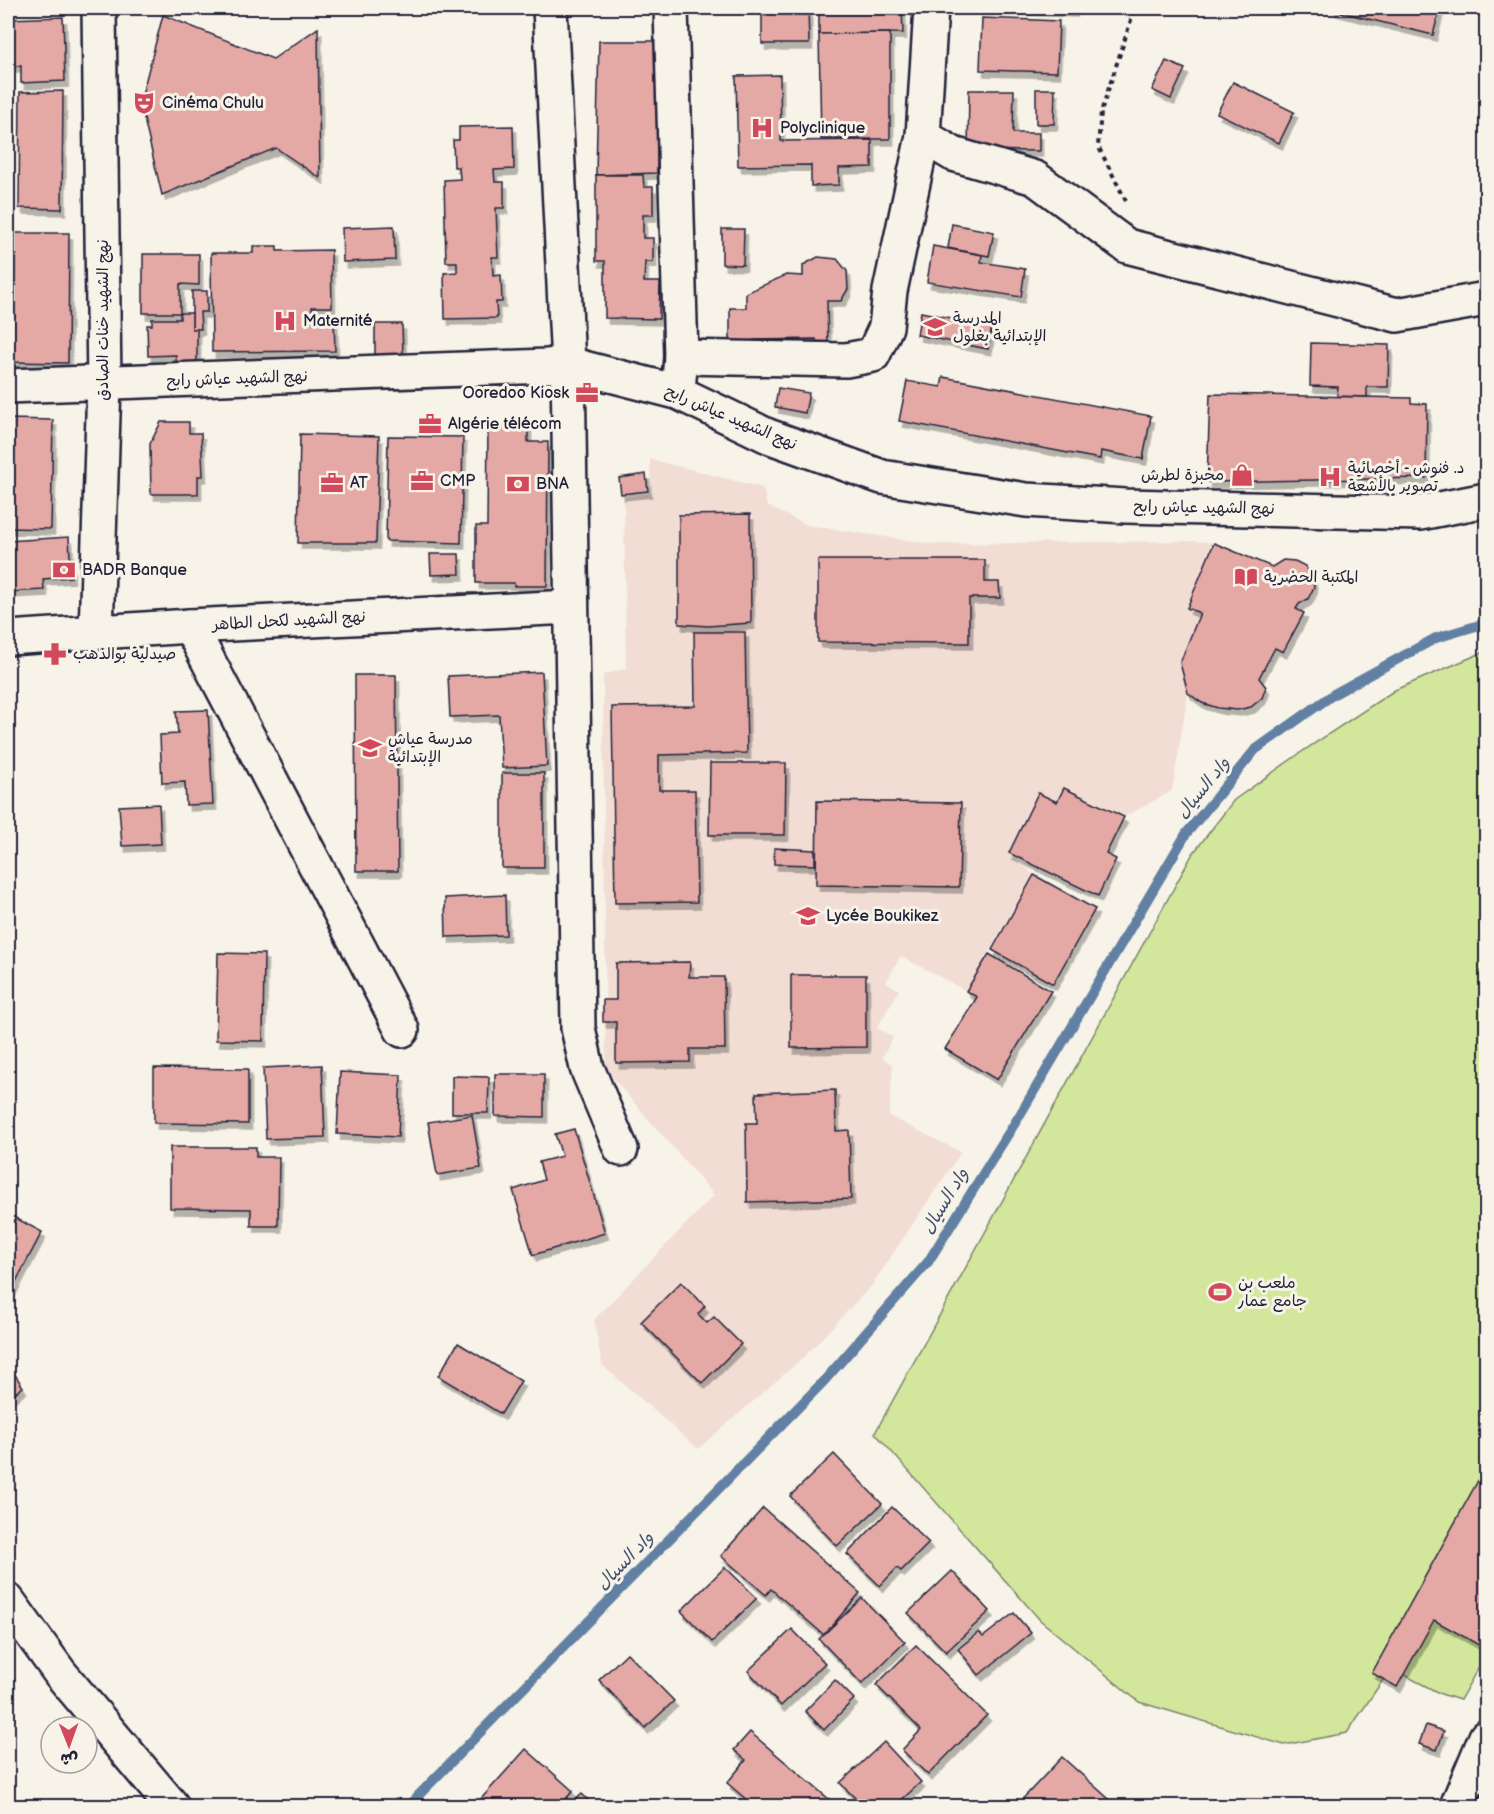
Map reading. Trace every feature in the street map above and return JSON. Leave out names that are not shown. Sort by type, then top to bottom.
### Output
[{"type":"street","name":"نهج الشهيد خنات الصادق","points":[[96,632],[104,384],[99,8]]},
{"type":"street","points":[[550,8],[568,364],[578,1028],[587,1068],[621,1149]]},
{"type":"street","points":[[671,8],[681,357],[677,392]]},
{"type":"street","points":[[681,357],[846,360],[873,355],[886,327],[890,291],[923,135],[932,8]]},
{"type":"street","points":[[923,135],[953,154],[1035,178],[1127,246],[1397,315],[1486,299]]},
{"type":"street","name":"نهج الشهيد عياش رابح","points":[[8,386],[568,364],[677,392],[768,435],[882,477],[1026,500],[1125,506],[1420,513],[1484,499]]},
{"type":"street","name":"نهج الشهيد لكحل الطاهر","points":[[8,638],[190,626],[571,607]]},
{"type":"street","points":[[190,626],[402,1030]]},
{"type":"street","points":[[8,1601],[60,1673],[172,1806]]},
{"type":"street","points":[[1457,1806],[1486,1737]]},
{"type":"path","points":[[1127,246],[1133,219],[1117,181],[1098,146],[1101,112],[1135,8]]},
{"type":"shaded area","name":"Lycée Boukikez","points":[[650,459],[763,488],[767,506],[807,525],[932,544],[1195,541],[1214,543],[1187,608],[1200,613],[1180,663],[1188,693],[1172,791],[1124,817],[1064,789],[1057,802],[1038,793],[1009,853],[1034,875],[966,991],[901,956],[886,982],[899,990],[877,1028],[893,1037],[882,1058],[893,1065],[889,1116],[961,1152],[872,1285],[804,1357],[698,1449],[602,1365],[594,1320],[714,1195],[606,1070],[603,675],[626,668],[624,497],[651,493]]},
{"type":"green space","name":"ملعب بن جامع عمار","points":[[1486,651],[1486,1654],[1460,1700],[1441,1694],[1391,1668],[1347,1733],[1284,1745],[1139,1702],[1040,1620],[875,1433],[1192,855],[1234,800],[1395,690]]},
{"type":"building","points":[[762,8],[808,8],[809,44],[762,44]]},
{"type":"building","points":[[819,8],[902,8],[903,33],[819,34]]},
{"type":"building","points":[[986,8],[1074,8],[1074,11]]},
{"type":"building","points":[[1332,8],[1440,8],[1433,35],[1332,10]]},
{"type":"building","points":[[163,15],[273,59],[318,28],[320,178],[276,148],[162,195],[140,102]]},
{"type":"building","points":[[63,17],[65,81],[21,83],[21,66],[8,66],[8,19]]},
{"type":"building","points":[[982,18],[1059,21],[1057,72],[980,70]]},
{"type":"building","points":[[890,33],[890,139],[821,139],[819,34]]},
{"type":"building","points":[[599,41],[658,41],[657,173],[596,175]]},
{"type":"building","points":[[1166,61],[1185,69],[1171,99],[1152,90]]},
{"type":"building","points":[[780,75],[781,141],[872,140],[872,167],[839,168],[839,185],[811,186],[811,165],[738,166],[736,76]]},
{"type":"building","points":[[1233,82],[1294,112],[1279,143],[1217,113]]},
{"type":"building","points":[[1036,89],[1055,89],[1054,124],[1036,124]]},
{"type":"building","points":[[969,90],[1014,90],[1013,133],[1039,133],[1039,151],[968,150]]},
{"type":"building","points":[[63,91],[62,209],[19,208],[20,92]]},
{"type":"building","points":[[513,126],[514,169],[494,170],[495,182],[504,182],[504,208],[496,208],[498,257],[492,257],[493,276],[501,275],[502,302],[496,302],[497,318],[445,319],[444,273],[457,272],[457,262],[446,262],[444,180],[460,179],[459,167],[454,167],[453,140],[459,140],[459,127]]},
{"type":"building","points":[[596,175],[643,175],[644,187],[653,187],[653,215],[643,215],[643,238],[653,238],[653,262],[645,262],[644,282],[660,282],[659,319],[605,318],[605,261],[596,261]]},
{"type":"building","points":[[952,224],[994,232],[989,256],[948,248]]},
{"type":"building","points":[[394,226],[395,260],[343,262],[342,228]]},
{"type":"building","points":[[722,229],[744,229],[743,265],[722,264]]},
{"type":"building","points":[[15,233],[69,233],[68,363],[8,362],[8,316],[14,316]]},
{"type":"building","points":[[253,246],[277,246],[277,251],[331,250],[332,307],[312,307],[312,319],[334,318],[335,351],[212,352],[211,253],[253,253]]},
{"type":"building","points":[[933,246],[982,255],[981,262],[1025,269],[1021,297],[927,282]]},
{"type":"building","points":[[143,254],[199,254],[199,285],[180,284],[180,313],[143,313]]},
{"type":"building","points":[[818,257],[837,259],[847,271],[848,289],[841,301],[827,301],[828,347],[817,347],[816,339],[754,340],[754,351],[730,352],[730,308],[746,308],[746,293],[786,275],[803,276],[803,265]]},
{"type":"building","points":[[192,291],[207,291],[207,312],[200,312],[201,329],[192,329]]},
{"type":"building","points":[[921,312],[992,326],[988,349],[917,335]]},
{"type":"building","points":[[180,313],[192,313],[192,329],[197,329],[197,364],[176,365],[176,355],[148,356],[147,325],[152,325],[152,319],[180,319]]},
{"type":"building","points":[[375,324],[402,324],[403,355],[375,356]]},
{"type":"building","points":[[1311,343],[1389,345],[1388,387],[1367,387],[1367,397],[1337,396],[1338,387],[1310,386]]},
{"type":"building","points":[[943,377],[1151,416],[1143,459],[1101,451],[1100,459],[899,421],[907,381],[941,387]]},
{"type":"building","points":[[778,388],[809,393],[805,413],[775,407]]},
{"type":"building","points":[[1210,394],[1411,398],[1411,403],[1427,404],[1426,478],[1207,482]]},
{"type":"building","points":[[8,419],[53,420],[51,529],[8,528]]},
{"type":"building","points":[[161,422],[189,422],[189,433],[201,433],[203,476],[198,476],[198,494],[151,494],[150,444]]},
{"type":"building","name":"BNA","points":[[488,425],[528,425],[528,442],[548,442],[547,586],[476,583],[476,526],[487,526]]},
{"type":"building","points":[[300,434],[379,436],[376,543],[298,543]]},
{"type":"building","points":[[388,436],[463,437],[461,543],[386,541]]},
{"type":"building","points":[[646,474],[648,491],[621,494],[619,478]]},
{"type":"building","points":[[750,514],[751,623],[708,626],[679,624],[679,515]]},
{"type":"building","points":[[69,537],[71,577],[43,579],[44,590],[8,592],[8,541]]},
{"type":"building","points":[[1214,543],[1272,567],[1283,560],[1295,561],[1305,566],[1312,576],[1314,587],[1308,599],[1299,604],[1296,609],[1304,613],[1283,652],[1275,648],[1259,678],[1266,687],[1262,698],[1251,707],[1237,710],[1202,703],[1188,693],[1180,663],[1200,613],[1187,608]]},
{"type":"building","points":[[430,554],[459,554],[460,574],[431,575]]},
{"type":"building","points":[[818,560],[985,560],[985,582],[999,582],[1000,598],[969,598],[969,643],[818,642]]},
{"type":"building","points":[[449,593],[476,593],[476,607],[449,607]]},
{"type":"building","points":[[694,632],[745,632],[747,753],[659,755],[659,790],[695,790],[697,902],[615,903],[612,707],[695,706]]},
{"type":"building","points":[[542,672],[547,766],[502,768],[499,715],[450,717],[448,676]]},
{"type":"building","points":[[355,675],[396,675],[398,871],[356,871]]},
{"type":"building","points":[[208,710],[213,804],[186,805],[185,782],[162,783],[160,735],[178,734],[176,711]]},
{"type":"building","points":[[710,763],[786,763],[785,835],[709,835]]},
{"type":"building","points":[[502,773],[544,773],[544,868],[502,868]]},
{"type":"building","points":[[1064,788],[1124,817],[1106,854],[1116,859],[1098,896],[1009,853],[1038,793],[1057,802]]},
{"type":"building","points":[[817,801],[961,803],[959,887],[816,885]]},
{"type":"building","points":[[159,804],[161,844],[122,846],[119,806]]},
{"type":"building","points":[[774,848],[815,850],[815,865],[774,864]]},
{"type":"building","points":[[1034,875],[1095,909],[1053,984],[992,950]]},
{"type":"building","points":[[505,895],[506,935],[446,937],[445,898]]},
{"type":"building","points":[[218,953],[264,954],[263,1041],[216,1040]]},
{"type":"building","points":[[989,954],[1051,991],[997,1080],[945,1049],[977,997],[966,991]]},
{"type":"building","points":[[690,962],[689,977],[724,977],[725,1049],[690,1049],[690,1062],[616,1063],[616,1022],[603,1022],[603,1000],[616,1000],[616,963]]},
{"type":"building","points":[[791,975],[866,975],[866,1047],[791,1048]]},
{"type":"building","points":[[322,1065],[325,1137],[266,1139],[263,1068]]},
{"type":"building","points":[[154,1068],[248,1069],[248,1124],[154,1123]]},
{"type":"building","points":[[340,1072],[401,1075],[398,1137],[337,1134]]},
{"type":"building","points":[[495,1074],[544,1074],[544,1117],[495,1116]]},
{"type":"building","points":[[452,1076],[489,1077],[488,1113],[452,1113]]},
{"type":"building","points":[[835,1090],[836,1131],[849,1130],[851,1199],[747,1202],[746,1123],[757,1123],[756,1093]]},
{"type":"building","points":[[472,1115],[481,1168],[437,1175],[428,1122]]},
{"type":"building","points":[[574,1129],[605,1233],[533,1255],[513,1190],[544,1180],[539,1162],[562,1156],[555,1134]]},
{"type":"building","points":[[170,1147],[256,1147],[256,1157],[279,1157],[278,1226],[251,1226],[251,1209],[170,1208]]},
{"type":"building","points":[[8,1214],[42,1232],[11,1291],[8,1290]]},
{"type":"building","points":[[681,1282],[705,1306],[698,1314],[707,1323],[714,1317],[741,1344],[702,1383],[641,1322]]},
{"type":"building","points":[[458,1343],[521,1381],[501,1414],[438,1376]]},
{"type":"building","points":[[8,1364],[23,1387],[8,1398]]},
{"type":"building","points":[[834,1454],[882,1504],[837,1546],[790,1496]]},
{"type":"building","points":[[8,1455],[13,1463],[8,1467]]},
{"type":"building","points":[[1486,1466],[1486,1649],[1434,1620],[1397,1687],[1372,1673]]},
{"type":"building","points":[[892,1507],[929,1543],[901,1571],[897,1568],[880,1586],[847,1554]]},
{"type":"building","points":[[763,1508],[860,1593],[824,1635],[771,1589],[766,1595],[721,1556]]},
{"type":"building","points":[[725,1567],[757,1598],[712,1642],[681,1611]]},
{"type":"building","points":[[952,1571],[990,1611],[946,1652],[908,1613]]},
{"type":"building","points":[[862,1598],[905,1642],[862,1684],[819,1639]]},
{"type":"building","points":[[1014,1613],[1031,1633],[979,1675],[958,1649],[979,1632],[983,1637]]},
{"type":"building","points":[[792,1629],[825,1663],[781,1706],[748,1671]]},
{"type":"building","points":[[916,1645],[987,1715],[928,1775],[902,1750],[921,1730],[876,1685]]},
{"type":"building","points":[[627,1653],[674,1701],[645,1728],[599,1680]]},
{"type":"building","points":[[835,1680],[854,1699],[824,1730],[805,1711]]},
{"type":"building","points":[[1426,1725],[1444,1731],[1437,1750],[1419,1744]]},
{"type":"building","points":[[750,1732],[837,1806],[754,1806],[727,1783],[746,1760],[734,1750]]},
{"type":"building","points":[[884,1742],[921,1782],[895,1806],[863,1806],[840,1783]]},
{"type":"building","points":[[526,1749],[573,1791],[559,1806],[487,1806],[480,1800]]},
{"type":"building","points":[[1062,1757],[1109,1799],[1102,1806],[1016,1806]]},
{"type":"building","points":[[582,1794],[594,1806],[568,1806]]},
{"type":"waterway","name":"واد السيال","points":[[408,1806],[824,1381],[928,1262],[1018,1118],[1186,834],[1255,750],[1334,694],[1436,638],[1486,623]]},
{"type":"place","name":"Cinéma Chulu","points":[[144,103]]},
{"type":"place","name":"Polyclinique","points":[[762,128]]},
{"type":"place","name":"Maternité","points":[[285,321]]},
{"type":"place","name":"المدرسة الإبتدائية بغلول","points":[[935,327]]},
{"type":"place","name":"Ooredoo Kiosk","points":[[587,393]]},
{"type":"place","name":"Algérie télécom","points":[[430,424]]},
{"type":"place","name":"مخبزة لطرش","points":[[1242,475]]},
{"type":"place","name":"د. فنوش - أخصائية تصوير بالأشعة","points":[[1330,477]]},
{"type":"place","name":"CMP","points":[[422,481]]},
{"type":"place","name":"AT","points":[[332,483]]},
{"type":"place","name":"BNA","points":[[518,484]]},
{"type":"place","name":"BADR Banque","points":[[64,570]]},
{"type":"place","name":"المكتبة الحضرية","points":[[1246,577]]},
{"type":"place","name":"صيدلية بوالذهب","points":[[55,654]]},
{"type":"place","name":"مدرسة عياش الإبتدائية","points":[[370,748]]},
{"type":"place","name":"Lycée Boukikez","points":[[808,916]]},
{"type":"place","name":"ملعب بن جامع عمار","points":[[1220,1292]]}]
